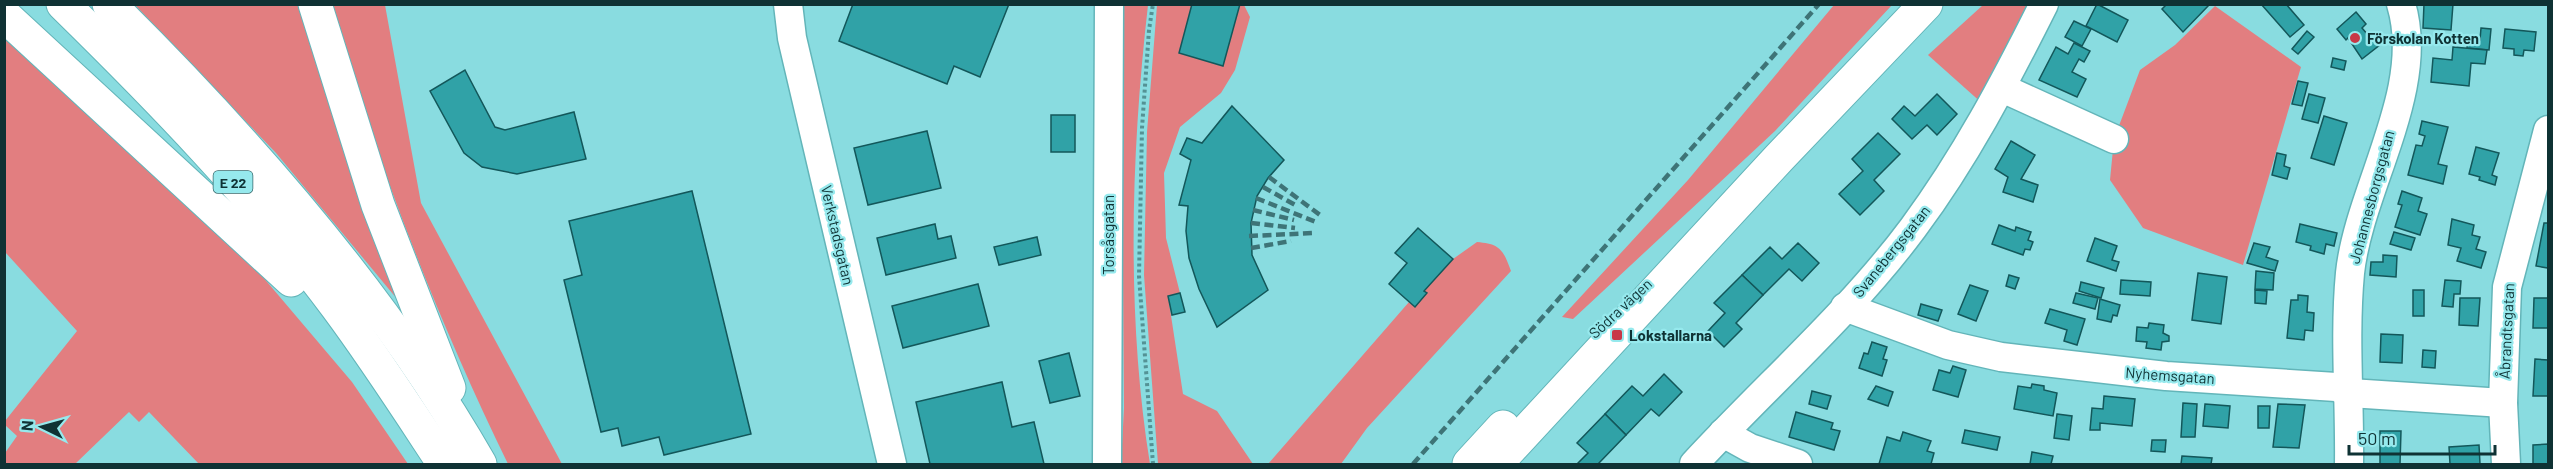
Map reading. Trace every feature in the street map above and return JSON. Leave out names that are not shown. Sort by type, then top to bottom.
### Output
[{"type":"main road","name":"E 22","points":[[63,4],[238,187],[336,305],[386,375],[444,465]]},
{"type":"main road","name":"E 22","points":[[109,4],[181,78],[288,196],[357,283],[412,358],[477,458]]},
{"type":"main road","points":[[315,4],[378,205],[477,458]]},
{"type":"main road","name":"Södra vägen","points":[[1484,462],[1925,5]]},
{"type":"main road","points":[[4,15],[251,242],[386,375]]},
{"type":"street","name":"Verkstadsgatan","points":[[788,4],[792,38],[892,465]]},
{"type":"street","name":"Torsåsgatan","points":[[1107,465],[1109,4]]},
{"type":"street","name":"Svanebergsgatan","points":[[1694,465],[1845,307],[1914,228],[1982,124],[2044,4]]},
{"type":"street","name":"Johannesborgsgatan","points":[[2349,465],[2350,272],[2407,64],[2407,26],[2401,4]]},
{"type":"street","points":[[2002,88],[2114,139]]},
{"type":"street","name":"Åbrandtsgatan","points":[[2506,465],[2503,403],[2507,287],[2548,130]]},
{"type":"street","name":"Nyhemsgatan","points":[[1845,307],[1948,345],[2001,357],[2166,376],[2336,387],[2350,393],[2503,403]]},
{"type":"street","points":[[1723,433],[1750,448],[1798,465]]},
{"type":"path","points":[[1153,4],[1142,128],[1139,276],[1153,465]]},
{"type":"shaded area","points":[[135,5],[305,5],[407,311],[276,153]]},
{"type":"shaded area","points":[[330,5],[385,5],[421,203],[562,464],[508,464],[432,295],[388,181]]},
{"type":"shaded area","points":[[1121,5],[1148,5],[1135,176],[1134,293],[1142,408],[1150,464],[1121,464],[1124,408]]},
{"type":"shaded area","points":[[1157,5],[1192,5],[1179,53],[1222,66],[1240,5],[1244,5],[1250,17],[1235,70],[1221,93],[1180,127],[1164,173],[1166,238],[1180,293],[1168,296],[1183,394],[1217,411],[1253,464],[1158,464],[1144,275],[1147,132]]},
{"type":"shaded area","points":[[1834,5],[1892,5],[1775,131],[1573,319],[1562,317],[1688,180]]},
{"type":"shaded area","points":[[1983,5],[2031,5],[1984,105],[1928,55]]},
{"type":"shaded area","points":[[2215,6],[2301,67],[2243,265],[2143,228],[2110,180],[2114,139],[2140,70],[2175,45]]},
{"type":"shaded area","points":[[4,33],[251,263],[352,382],[408,464],[199,464],[149,412],[139,422],[129,412],[75,464],[5,464],[5,453],[17,436],[5,425],[5,421],[77,331],[5,252]]},
{"type":"shaded area","points":[[1477,242],[1491,244],[1500,249],[1511,271],[1367,428],[1341,464],[1268,464],[1409,302],[1415,307],[1427,293],[1424,291],[1453,259]]},
{"type":"building","points":[[853,4],[1009,4],[980,77],[954,66],[947,84],[839,41]]},
{"type":"building","points":[[1192,4],[1240,4],[1223,66],[1179,53]]},
{"type":"building","points":[[2097,4],[2128,20],[2117,42],[2086,26]]},
{"type":"building","points":[[2167,4],[2209,5],[2183,32],[2162,9]]},
{"type":"building","points":[[2261,4],[2286,4],[2304,25],[2290,37]]},
{"type":"building","points":[[2424,4],[2453,4],[2451,30],[2423,28]]},
{"type":"building","points":[[2356,12],[2366,24],[2362,28],[2368,35],[2372,32],[2381,44],[2362,59],[2348,38],[2346,40],[2337,29]]},
{"type":"building","points":[[2074,21],[2091,29],[2082,46],[2065,37]]},
{"type":"building","points":[[2481,28],[2491,29],[2489,50],[2467,48],[2468,39],[2480,40]]},
{"type":"building","points":[[2505,29],[2536,32],[2534,51],[2524,50],[2523,56],[2514,55],[2514,49],[2503,48]]},
{"type":"building","points":[[2307,31],[2314,37],[2298,54],[2292,49]]},
{"type":"building","points":[[2074,43],[2090,51],[2084,62],[2079,59],[2072,72],[2086,79],[2077,97],[2039,80],[2056,47],[2068,54]]},
{"type":"building","points":[[2453,47],[2487,50],[2485,64],[2471,63],[2469,86],[2431,82],[2433,58],[2452,60]]},
{"type":"building","points":[[2333,58],[2346,61],[2344,70],[2331,67]]},
{"type":"building","points":[[465,70],[495,127],[505,130],[574,112],[586,159],[517,174],[482,167],[464,153],[430,91]]},
{"type":"building","points":[[2298,81],[2308,83],[2302,106],[2292,104]]},
{"type":"building","points":[[1937,94],[1957,114],[1937,135],[1927,125],[1912,139],[1892,119],[1904,106],[1915,116]]},
{"type":"building","points":[[2309,94],[2325,98],[2318,123],[2302,119]]},
{"type":"building","points":[[1232,106],[1284,160],[1268,178],[1257,196],[1251,223],[1252,255],[1268,290],[1217,327],[1199,289],[1189,258],[1186,231],[1188,206],[1179,205],[1191,160],[1180,154],[1187,138],[1202,143]]},
{"type":"building","points":[[1051,115],[1075,115],[1075,152],[1051,152]]},
{"type":"building","points":[[2324,116],[2347,123],[2334,165],[2311,158]]},
{"type":"building","points":[[2422,121],[2448,127],[2438,164],[2447,166],[2443,184],[2408,175],[2416,145],[2422,146],[2425,136],[2419,134]]},
{"type":"building","points":[[927,131],[941,188],[868,205],[854,148]]},
{"type":"building","points":[[1878,133],[1900,154],[1874,180],[1884,191],[1860,215],[1839,194],[1863,171],[1852,159]]},
{"type":"building","points":[[2011,141],[2035,155],[2021,179],[2038,185],[2033,202],[2003,192],[2008,177],[1995,169]]},
{"type":"building","points":[[2476,147],[2499,153],[2492,175],[2497,177],[2495,185],[2469,174]]},
{"type":"building","points":[[2277,153],[2286,155],[2284,166],[2290,168],[2287,179],[2272,175]]},
{"type":"building","points":[[692,191],[751,434],[664,455],[659,437],[622,446],[618,428],[601,432],[564,280],[582,275],[569,221]]},
{"type":"building","points":[[2402,191],[2422,198],[2418,211],[2427,214],[2420,235],[2395,227],[2402,205],[2398,204]]},
{"type":"building","points":[[2452,219],[2474,225],[2472,235],[2480,237],[2476,249],[2486,252],[2481,268],[2457,261],[2461,248],[2448,245]]},
{"type":"building","points":[[2544,223],[2548,223],[2548,268],[2536,266]]},
{"type":"building","points":[[935,224],[938,239],[951,236],[956,258],[886,275],[877,238]]},
{"type":"building","points":[[2300,224],[2337,233],[2334,246],[2326,244],[2324,254],[2310,250],[2311,246],[2296,242]]},
{"type":"building","points":[[1999,225],[2015,231],[2016,227],[2031,232],[2028,240],[2033,242],[2030,250],[2025,249],[2023,255],[1992,244]]},
{"type":"building","points":[[1418,228],[1453,259],[1424,291],[1427,293],[1415,307],[1389,284],[1407,263],[1395,253]]},
{"type":"building","points":[[2394,232],[2415,238],[2411,250],[2390,244]]},
{"type":"building","points":[[1037,237],[1041,255],[999,265],[994,247]]},
{"type":"building","points":[[2095,238],[2117,246],[2112,260],[2119,262],[2116,271],[2087,261]]},
{"type":"building","points":[[1798,243],[1819,263],[1802,281],[1789,269],[1763,295],[1742,275],[1770,247],[1782,259]]},
{"type":"building","points":[[2254,243],[2270,247],[2266,257],[2278,261],[2275,271],[2247,263]]},
{"type":"building","points":[[2383,255],[2397,256],[2396,277],[2370,275],[2371,262],[2383,262]]},
{"type":"building","points":[[2256,271],[2274,273],[2273,290],[2255,289]]},
{"type":"building","points":[[2198,273],[2227,277],[2221,324],[2192,320]]},
{"type":"building","points":[[1742,275],[1763,295],[1736,323],[1742,329],[1724,347],[1708,331],[1725,313],[1714,303]]},
{"type":"building","points":[[2009,275],[2019,278],[2015,289],[2006,286]]},
{"type":"building","points":[[2121,280],[2151,282],[2150,296],[2120,294]]},
{"type":"building","points":[[2445,280],[2461,281],[2460,294],[2454,294],[2453,307],[2442,306]]},
{"type":"building","points":[[2081,282],[2104,288],[2101,298],[2079,291]]},
{"type":"building","points":[[978,284],[989,326],[903,348],[892,306]]},
{"type":"building","points":[[1970,285],[1988,291],[1976,321],[1958,314]]},
{"type":"building","points":[[2255,290],[2267,291],[2266,304],[2255,303]]},
{"type":"building","points":[[2413,290],[2424,290],[2424,316],[2413,316]]},
{"type":"building","points":[[1180,293],[1185,312],[1172,315],[1168,296]]},
{"type":"building","points":[[2076,293],[2098,298],[2095,309],[2073,303]]},
{"type":"building","points":[[2298,295],[2308,296],[2307,312],[2314,313],[2313,331],[2305,330],[2304,340],[2287,338],[2291,300],[2298,300]]},
{"type":"building","points":[[2460,298],[2480,298],[2478,326],[2459,325]]},
{"type":"building","points":[[2534,298],[2548,298],[2548,328],[2533,328]]},
{"type":"building","points":[[2100,299],[2120,305],[2117,316],[2113,315],[2111,322],[2097,319]]},
{"type":"building","points":[[1921,304],[1942,310],[1938,321],[1918,315]]},
{"type":"building","points":[[2050,309],[2085,319],[2077,345],[2064,341],[2067,330],[2045,323]]},
{"type":"building","points":[[2149,323],[2164,325],[2163,333],[2169,336],[2169,341],[2162,342],[2161,350],[2146,348],[2147,342],[2136,341],[2137,327],[2148,328]]},
{"type":"building","points":[[2381,334],[2403,335],[2402,363],[2380,362]]},
{"type":"building","points":[[1872,342],[1887,347],[1883,359],[1887,360],[1882,376],[1859,368],[1864,353],[1868,354]]},
{"type":"building","points":[[2423,350],[2436,351],[2435,368],[2422,367]]},
{"type":"building","points":[[1069,353],[1080,396],[1050,403],[1039,361]]},
{"type":"building","points":[[2535,359],[2548,360],[2548,396],[2533,396]]},
{"type":"building","points":[[1953,366],[1966,370],[1958,397],[1933,390],[1939,370],[1950,373]]},
{"type":"building","points":[[1664,374],[1682,392],[1659,416],[1651,409],[1626,435],[1605,414],[1632,386],[1643,396]]},
{"type":"building","points":[[1002,382],[1012,427],[1034,422],[1044,464],[930,464],[916,402]]},
{"type":"building","points":[[2032,384],[2044,386],[2044,390],[2057,393],[2053,416],[2014,409],[2018,386],[2031,388]]},
{"type":"building","points":[[1876,386],[1893,392],[1888,406],[1868,399]]},
{"type":"building","points":[[1812,391],[1831,396],[1827,409],[1809,404]]},
{"type":"building","points":[[2104,396],[2135,399],[2132,426],[2100,423],[2100,430],[2090,430],[2092,408],[2103,409]]},
{"type":"building","points":[[2183,403],[2197,404],[2195,437],[2181,437]]},
{"type":"building","points":[[2205,404],[2230,406],[2228,428],[2203,426]]},
{"type":"building","points":[[2278,404],[2305,405],[2299,448],[2273,447]]},
{"type":"building","points":[[2258,406],[2270,406],[2269,428],[2258,428]]},
{"type":"building","points":[[1796,412],[1833,423],[1831,429],[1840,431],[1834,450],[1789,437]]},
{"type":"building","points":[[1605,414],[1626,435],[1600,464],[1577,464],[1588,453],[1577,443]]},
{"type":"building","points":[[2057,414],[2072,416],[2069,440],[2054,438]]},
{"type":"building","points":[[1965,430],[2000,437],[1997,450],[1962,443]]},
{"type":"building","points":[[2380,431],[2401,431],[2400,464],[2380,464]]},
{"type":"building","points":[[1903,432],[1931,441],[1927,451],[1934,453],[1931,464],[1879,464],[1887,437],[1900,441]]},
{"type":"building","points":[[2152,440],[2166,440],[2165,452],[2151,451]]},
{"type":"building","points":[[2548,444],[2548,464],[2533,464],[2533,445]]},
{"type":"building","points":[[2479,445],[2480,464],[2450,464],[2449,447]]},
{"type":"building","points":[[2032,452],[2053,456],[2051,464],[2030,464]]},
{"type":"building","points":[[2182,456],[2212,458],[2211,464],[2181,464]]},
{"type":"railway","points":[[1413,464],[1819,4]]},
{"type":"railway","points":[[1269,177],[1320,215]]},
{"type":"railway","points":[[1263,187],[1297,206]]},
{"type":"railway","points":[[1256,198],[1316,222]]},
{"type":"railway","points":[[1253,210],[1294,220]]},
{"type":"railway","points":[[1251,223],[1295,228]]},
{"type":"railway","points":[[1249,236],[1314,233]]},
{"type":"railway","points":[[1251,248],[1291,241]]},
{"type":"place","name":"Förskolan Kotten","points":[[2355,38]]},
{"type":"place","name":"Lokstallarna","points":[[1617,335]]}]
